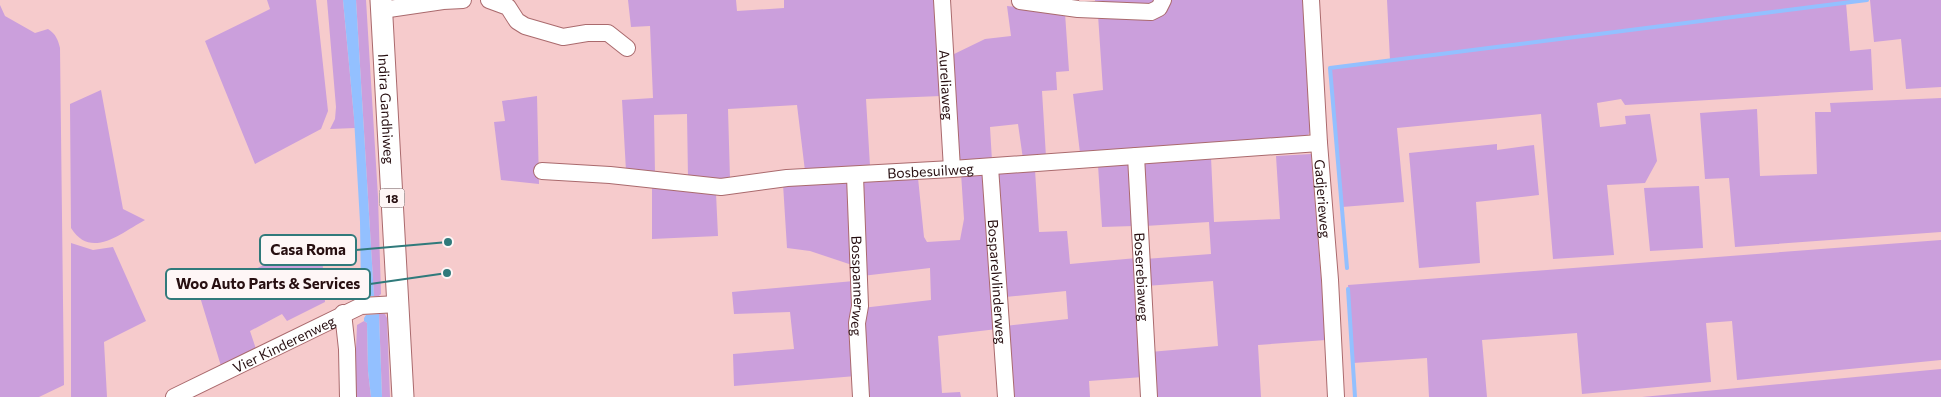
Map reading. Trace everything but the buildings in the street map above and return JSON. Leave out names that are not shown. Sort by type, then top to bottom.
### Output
[{"type":"main road","name":"Indira Gandhiweg","points":[[381,5],[391,304],[404,397]]},
{"type":"street","points":[[381,5],[463,0]]},
{"type":"street","points":[[489,0],[508,7],[517,21],[525,26],[563,38],[608,33],[627,48]]},
{"type":"street","name":"Aureliaweg","points":[[942,0],[952,169]]},
{"type":"street","points":[[1020,1],[1078,9],[1150,12],[1159,8],[1163,0]]},
{"type":"street","name":"Gadjerieweg","points":[[1312,0],[1319,143],[1330,280],[1336,397]]},
{"type":"street","name":"Bosbesuilweg","points":[[542,170],[721,186],[787,178],[855,176],[1319,143]]},
{"type":"street","name":"Boserebiaweg","points":[[1136,156],[1149,397]]},
{"type":"street","name":"Bosparelvlinderweg","points":[[990,167],[1006,397]]},
{"type":"street","name":"Bosspannerweg","points":[[855,176],[861,397]]},
{"type":"street","name":"Vier Kinderenweg","points":[[174,397],[361,306],[391,304]]},
{"type":"street","points":[[343,314],[347,349],[348,397]]},
{"type":"shaded area","points":[[267,0],[316,0],[328,111],[321,129],[255,164],[205,41],[270,9]]},
{"type":"shaded area","points":[[327,0],[343,0],[355,128],[330,129],[335,119],[336,107]]},
{"type":"shaded area","points":[[356,0],[366,0],[378,197],[381,294],[379,296],[374,296]]},
{"type":"shaded area","points":[[628,0],[736,0],[737,11],[784,8],[784,0],[936,0],[941,96],[866,99],[870,166],[805,171],[797,105],[728,109],[730,179],[688,178],[687,114],[654,115],[655,174],[626,171],[622,100],[653,98],[650,26],[631,27]]},
{"type":"shaded area","points":[[1095,0],[1155,0],[1151,4],[1095,2]]},
{"type":"shaded area","points":[[1170,0],[1306,0],[1311,128],[1309,134],[1303,138],[1080,153],[1073,94],[1103,90],[1098,15]]},
{"type":"shaded area","points":[[1387,0],[1867,0],[1846,3],[1850,51],[1871,49],[1873,90],[1625,105],[1621,99],[1597,103],[1600,127],[1626,124],[1625,116],[1650,114],[1657,161],[1645,183],[1607,185],[1614,255],[1553,259],[1541,114],[1397,128],[1404,202],[1342,207],[1330,68],[1390,60]]},
{"type":"shaded area","points":[[1870,0],[1941,0],[1941,87],[1906,89],[1901,39],[1874,42]]},
{"type":"shaded area","points":[[0,5],[5,16],[35,33],[48,29],[51,31],[56,37],[60,48],[64,385],[39,397],[0,397]]},
{"type":"shaded area","points":[[1007,6],[1065,13],[1069,71],[1056,72],[1057,90],[1042,91],[1046,157],[1023,159],[1018,124],[990,127],[992,161],[965,161],[958,158],[950,56],[985,39],[1011,36]]},
{"type":"shaded area","points":[[101,90],[123,209],[145,220],[116,237],[97,243],[88,242],[79,237],[71,228],[70,104]]},
{"type":"shaded area","points":[[537,96],[539,184],[501,180],[494,122],[505,121],[502,101]]},
{"type":"shaded area","points":[[1941,98],[1941,232],[1735,247],[1729,178],[1705,179],[1700,113],[1757,109],[1760,176],[1817,174],[1815,112],[1831,112],[1830,103]]},
{"type":"shaded area","points":[[1497,144],[1497,150],[1534,145],[1539,195],[1476,202],[1480,263],[1419,268],[1409,153]]},
{"type":"shaded area","points":[[1311,154],[1326,340],[1258,345],[1261,397],[1152,397],[1150,352],[1218,346],[1213,281],[1146,286],[1145,259],[1211,254],[1209,222],[1145,226],[1143,166],[1148,162],[1211,157],[1214,222],[1280,219],[1276,156]]},
{"type":"shaded area","points":[[1129,163],[1134,226],[1102,227],[1098,165]]},
{"type":"shaded area","points":[[1035,170],[1039,232],[1067,231],[1070,264],[1137,258],[1143,377],[1089,381],[1090,397],[1011,397],[1005,326],[1068,319],[1066,291],[1005,297],[997,172]]},
{"type":"shaded area","points":[[986,172],[997,329],[938,336],[942,393],[960,392],[961,397],[864,397],[862,308],[931,300],[930,268],[862,276],[860,182],[865,179],[918,178],[924,237],[927,242],[960,240],[964,219],[961,173]]},
{"type":"shaded area","points":[[851,182],[852,265],[810,251],[787,248],[783,184]]},
{"type":"shaded area","points":[[652,185],[716,193],[718,236],[652,239]]},
{"type":"shaded area","points":[[1699,186],[1703,248],[1650,251],[1644,188]]},
{"type":"shaded area","points":[[321,236],[325,302],[287,321],[282,314],[250,331],[256,349],[221,366],[200,297]]},
{"type":"shaded area","points":[[1941,240],[1941,360],[1737,380],[1732,321],[1706,323],[1711,382],[1582,394],[1577,333],[1482,340],[1487,397],[1429,397],[1427,358],[1353,363],[1348,285]]},
{"type":"shaded area","points":[[71,243],[93,250],[113,247],[146,321],[104,342],[107,397],[71,397]]},
{"type":"shaded area","points":[[854,281],[856,376],[734,386],[733,354],[794,349],[790,312],[734,314],[732,292]]},
{"type":"shaded area","points":[[379,314],[385,314],[387,318],[390,397],[382,397]]},
{"type":"shaded area","points":[[364,321],[367,323],[368,371],[371,397],[354,397],[357,325]]},
{"type":"shaded area","points":[[1941,369],[1941,397],[1642,397]]},
{"type":"water","points":[[343,0],[356,0],[374,296],[363,296],[361,290],[360,222],[354,118]]},
{"type":"water","points":[[379,314],[382,397],[371,397],[368,371],[367,323],[364,321],[364,318],[366,315]]},
{"type":"waterway","points":[[1347,268],[1330,68],[1867,0]]},
{"type":"waterway","points":[[1348,289],[1355,397]]},
{"type":"place","name":"Casa Roma","points":[[448,242]]},
{"type":"place","name":"Woo Auto Parts & Services","points":[[447,273]]}]
